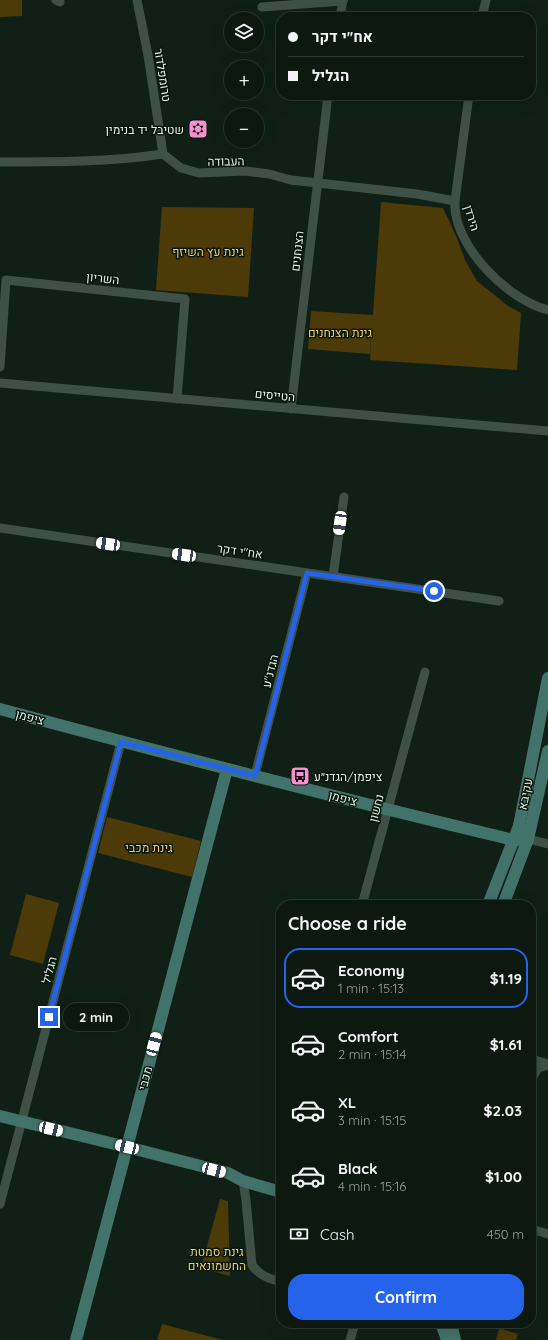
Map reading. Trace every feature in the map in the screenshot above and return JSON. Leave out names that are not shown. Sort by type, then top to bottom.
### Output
[{"type":"street","name":"טרומפלדור","points":[[137,0],[148,55],[163,154]]},
{"type":"street","points":[[262,7],[343,0],[341,12]]},
{"type":"street","points":[[483,12],[486,0]]},
{"type":"street","name":"הצנחנים","points":[[291,409],[327,100]]},
{"type":"street","name":"הירדן","points":[[468,100],[455,201],[455,209],[463,234],[473,253],[486,270],[500,284],[539,308],[547,310]]},
{"type":"street","points":[[0,162],[124,158],[163,154]]},
{"type":"street","name":"העבודה","points":[[163,154],[181,168],[199,173],[245,172],[269,174],[291,180],[417,194],[455,201]]},
{"type":"street","name":"השריון","points":[[0,367],[6,280],[185,299],[177,399]]},
{"type":"street","name":"הטייסים","points":[[0,383],[548,431]]},
{"type":"street","points":[[333,576],[344,497]]},
{"type":"street","name":"אח''י דקר","points":[[0,528],[499,601]]},
{"type":"street","name":"הגדנ''ע","points":[[255,776],[307,573]]},
{"type":"street","name":"נחשון","points":[[363,900],[425,672]]},
{"type":"street","name":"עקיבא","points":[[490,900],[519,826],[548,678]]},
{"type":"street","name":"ציפמן","points":[[0,709],[121,742],[388,810],[514,840],[528,839],[548,844]]},
{"type":"street","name":"הגליל","points":[[0,1204],[121,742]]},
{"type":"street","name":"עקיבא","points":[[505,900],[528,839],[548,751]]},
{"type":"street","name":"מכבי","points":[[76,1340],[227,768]]},
{"type":"street","points":[[519,826],[528,839]]},
{"type":"street","points":[[514,840],[523,853]]},
{"type":"street","points":[[536,1061],[548,1065]]},
{"type":"street","points":[[536,1071],[538,1068],[548,1065]]},
{"type":"street","points":[[0,1116],[228,1173],[243,1181],[276,1191]]},
{"type":"street","points":[[243,1181],[252,1265],[257,1272],[263,1276],[276,1280]]},
{"type":"street","points":[[536,1230],[548,1234]]},
{"type":"street","points":[[350,1340],[354,1328]]},
{"type":"street","points":[[443,1328],[447,1340]]},
{"type":"street","points":[[452,1328],[455,1340]]},
{"type":"green space","points":[[0,0],[22,0],[22,16],[0,17]]},
{"type":"green space","name":"גינת הצנחנים","points":[[381,202],[443,208],[457,238],[465,260],[477,281],[508,306],[521,313],[517,370],[370,360],[372,321],[370,354],[308,349],[311,311],[373,315]]},
{"type":"green space","name":"גינת עץ השיזף","points":[[162,207],[254,208],[248,297],[156,290]]},
{"type":"green space","name":"גינת מכבי","points":[[107,817],[201,841],[192,877],[98,853]]},
{"type":"green space","points":[[26,894],[59,903],[43,964],[10,955]]},
{"type":"green space","name":"גינת סמטת החשמונאים","points":[[220,1199],[228,1201],[230,1276],[201,1268]]},
{"type":"green space","points":[[162,1324],[223,1340],[157,1340]]},
{"type":"green space","points":[[499,1328],[518,1334],[516,1340],[496,1340]]},
{"type":"place","name":"שטיבל יד בנימין","points":[[198,129]]},
{"type":"place","name":"ציפמן/הגדנ״ע","points":[[300,776]]},
{"type":"route","points":[[49,1017],[121,742],[255,776],[307,573],[434,591]]}]
